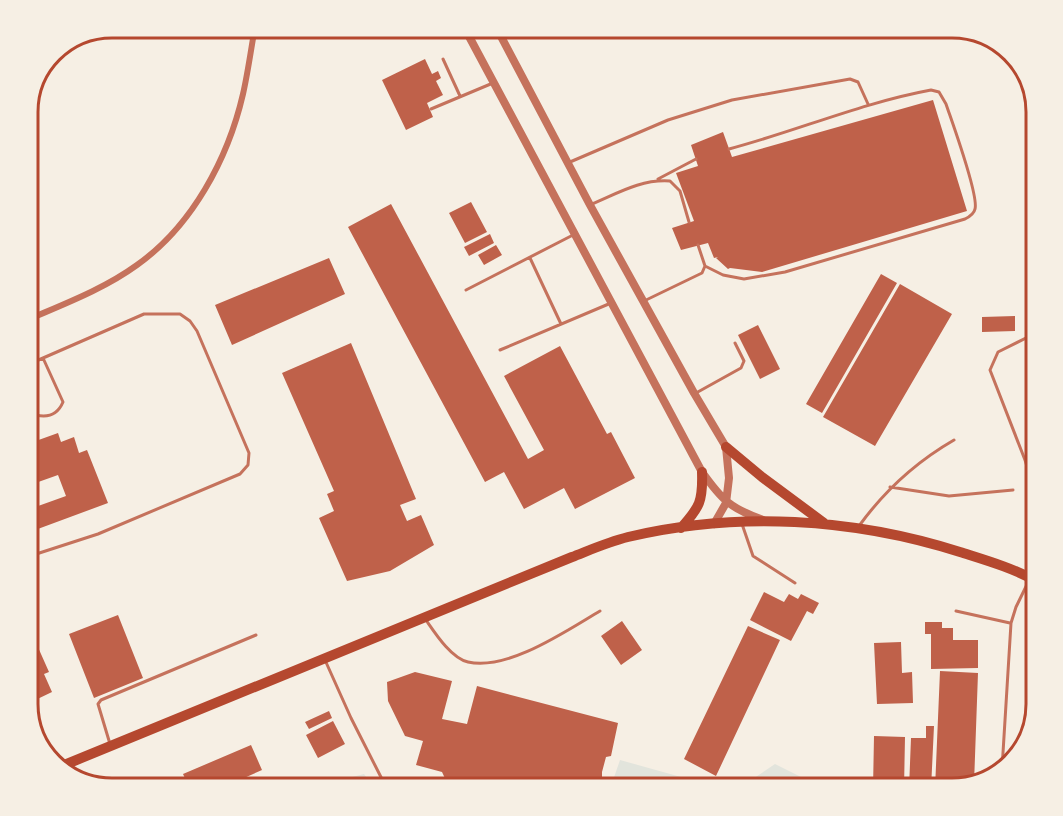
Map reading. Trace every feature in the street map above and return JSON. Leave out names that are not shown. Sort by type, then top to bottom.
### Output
[{"type":"main road","points":[[726,447],[824,523]]},
{"type":"main road","points":[[681,528],[701,503],[702,472]]},
{"type":"main road","points":[[67,764],[608,543],[626,538],[714,524],[824,523],[858,527],[937,545],[1026,577]]},
{"type":"street","points":[[38,315],[98,288],[137,265],[171,234],[188,213],[213,175],[231,134],[243,94],[253,38]]},
{"type":"street","points":[[470,38],[702,472],[726,503],[739,511],[768,522]]},
{"type":"street","points":[[502,38],[590,205],[726,447],[729,478],[726,503],[714,524]]},
{"type":"lane","points":[[443,59],[461,96]]},
{"type":"lane","points":[[568,163],[668,120],[732,100],[850,79],[858,82],[868,104]]},
{"type":"lane","points":[[431,109],[494,82]]},
{"type":"lane","points":[[705,266],[723,276],[744,279],[785,272],[965,219],[976,208],[972,187],[946,104],[939,92],[931,90],[868,104],[729,149]]},
{"type":"lane","points":[[590,205],[635,185],[656,180],[696,159]]},
{"type":"lane","points":[[656,180],[670,181],[680,191],[689,222]]},
{"type":"lane","points":[[466,290],[574,235]]},
{"type":"lane","points":[[644,301],[702,273],[705,266],[698,245]]},
{"type":"lane","points":[[530,258],[561,324]]},
{"type":"lane","points":[[501,350],[612,303]]},
{"type":"lane","points":[[38,360],[144,314],[180,314],[198,331],[249,453],[248,465],[240,474],[109,530],[38,553]]},
{"type":"lane","points":[[1026,338],[998,352],[990,370],[1026,463]]},
{"type":"lane","points":[[694,393],[741,368],[744,361],[735,343]]},
{"type":"lane","points":[[38,416],[53,415],[60,409],[63,402],[43,358]]},
{"type":"lane","points":[[858,527],[890,487],[935,451],[954,440]]},
{"type":"lane","points":[[890,487],[949,496],[1013,490]]},
{"type":"lane","points":[[742,522],[753,556],[795,583]]},
{"type":"lane","points":[[1003,757],[1011,623],[1026,593]]},
{"type":"lane","points":[[424,618],[444,645],[466,662],[490,663],[530,651],[600,611]]},
{"type":"lane","points":[[956,611],[1011,623]]},
{"type":"lane","points":[[110,746],[98,711],[98,704],[101,700],[256,635]]},
{"type":"lane","points":[[325,658],[351,718],[381,778]]},
{"type":"shaded area","points":[[620,760],[685,778],[614,778]]},
{"type":"shaded area","points":[[775,764],[803,778],[754,778]]},
{"type":"shaded area","points":[[364,774],[367,778],[348,778]]},
{"type":"building","points":[[425,59],[432,74],[438,71],[441,78],[436,81],[443,95],[427,103],[433,117],[406,130],[382,80]]},
{"type":"building","points":[[933,100],[967,211],[762,272],[728,269],[716,258],[718,257],[714,258],[708,243],[681,250],[672,228],[694,221],[676,173],[698,166],[691,145],[723,132],[732,157]]},
{"type":"building","points":[[471,202],[487,232],[465,243],[449,213]]},
{"type":"building","points":[[391,204],[528,459],[544,450],[504,376],[560,346],[607,434],[611,432],[635,478],[575,509],[564,488],[524,509],[504,472],[485,482],[348,227]]},
{"type":"building","points":[[490,234],[494,243],[469,256],[464,247]]},
{"type":"building","points":[[496,245],[502,255],[484,265],[478,255]]},
{"type":"building","points":[[329,258],[345,294],[232,345],[215,305]]},
{"type":"building","points":[[881,274],[897,283],[822,413],[806,404]]},
{"type":"building","points":[[900,284],[952,314],[875,446],[823,417]]},
{"type":"building","points":[[1015,316],[1015,331],[982,332],[982,317]]},
{"type":"building","points":[[758,325],[780,369],[760,379],[738,335]]},
{"type":"building","points":[[351,343],[416,499],[400,505],[407,521],[421,515],[434,545],[390,571],[347,581],[319,518],[334,511],[327,494],[334,491],[282,373]]},
{"type":"building","points":[[58,433],[61,442],[74,437],[79,453],[87,450],[108,503],[38,529],[38,506],[66,496],[58,475],[38,482],[38,440]]},
{"type":"building","points":[[764,592],[784,602],[789,594],[798,599],[801,594],[819,603],[813,614],[807,611],[791,641],[750,620]]},
{"type":"building","points":[[118,615],[143,678],[94,698],[69,634]]},
{"type":"building","points":[[622,621],[642,650],[621,665],[601,636]]},
{"type":"building","points":[[925,622],[942,622],[942,628],[953,628],[953,640],[978,640],[978,668],[931,669],[931,634],[925,634]]},
{"type":"building","points":[[748,626],[780,640],[716,776],[684,759]]},
{"type":"building","points":[[901,642],[902,673],[912,672],[913,703],[877,704],[874,643]]},
{"type":"building","points":[[38,647],[49,672],[44,674],[52,692],[38,699]]},
{"type":"building","points":[[940,671],[978,673],[974,775],[935,778]]},
{"type":"building","points":[[415,672],[452,681],[442,719],[467,724],[477,686],[618,723],[611,756],[606,757],[602,778],[445,778],[442,772],[416,765],[423,741],[405,736],[388,701],[387,682]]},
{"type":"building","points":[[329,711],[332,718],[309,729],[305,722]]},
{"type":"building","points":[[333,721],[345,744],[318,758],[306,735]]},
{"type":"building","points":[[926,726],[934,726],[932,778],[909,778],[911,738],[926,738]]},
{"type":"building","points":[[874,736],[905,737],[904,778],[873,778]]},
{"type":"building","points":[[251,745],[262,770],[244,778],[185,778],[183,774]]}]
